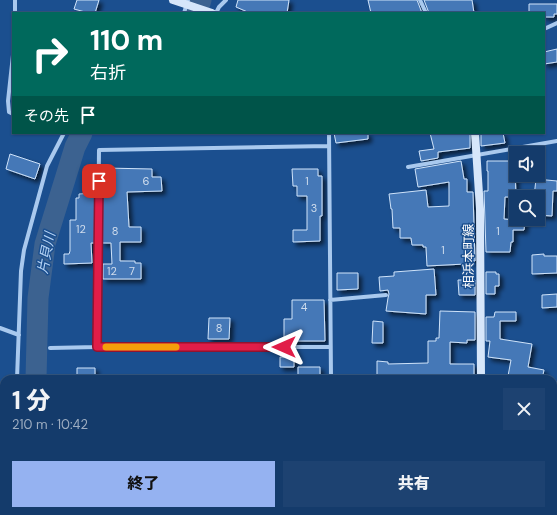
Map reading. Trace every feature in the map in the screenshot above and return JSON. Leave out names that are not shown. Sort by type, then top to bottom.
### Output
[{"type":"main road","points":[[172,0],[209,12]]},
{"type":"main road","name":"相浜本町線","points":[[475,134],[480,209],[481,375]]},
{"type":"street","points":[[15,0],[15,12]]},
{"type":"street","points":[[216,12],[226,0]]},
{"type":"street","points":[[420,0],[426,12]]},
{"type":"street","points":[[545,29],[557,23]]},
{"type":"street","points":[[12,64],[8,101],[9,112],[12,114]]},
{"type":"street","points":[[16,375],[21,271],[24,250],[47,166],[62,134]]},
{"type":"street","points":[[329,134],[331,375]]},
{"type":"street","points":[[408,167],[557,141]]},
{"type":"street","points":[[97,347],[99,150],[329,146]]},
{"type":"street","points":[[330,300],[386,295]]},
{"type":"street","points":[[0,328],[19,335]]},
{"type":"street","points":[[50,348],[330,347]]},
{"type":"building","points":[[77,0],[99,0],[95,12],[85,12],[74,9]]},
{"type":"building","points":[[238,0],[289,0],[287,12],[248,12],[236,7]]},
{"type":"building","points":[[368,0],[417,0],[422,12],[371,12]]},
{"type":"building","points":[[424,0],[472,0],[474,12],[429,12]]},
{"type":"building","points":[[529,4],[557,4],[557,14],[554,14],[554,17],[545,17],[545,12],[529,12]]},
{"type":"building","points":[[557,49],[557,62],[545,64],[545,52]]},
{"type":"building","points":[[334,134],[368,134],[368,139],[336,143]]},
{"type":"building","points":[[430,134],[470,134],[470,148],[438,152],[438,158],[421,161],[419,151],[434,149]]},
{"type":"building","points":[[481,134],[503,134],[505,143],[481,146]]},
{"type":"building","points":[[10,154],[40,164],[35,179],[6,169]]},
{"type":"building","points":[[461,161],[464,179],[467,179],[467,192],[473,192],[475,261],[465,261],[465,264],[427,266],[426,247],[423,247],[423,245],[412,245],[411,238],[400,238],[400,228],[393,228],[392,209],[389,194],[426,190],[428,207],[449,206],[449,182],[418,187],[415,169]]},
{"type":"building","points":[[487,161],[509,161],[509,182],[515,182],[516,190],[509,190],[509,197],[505,197],[504,219],[509,219],[509,226],[524,226],[524,230],[513,230],[513,242],[511,242],[510,252],[486,252],[484,191],[488,191]]},
{"type":"building","points":[[104,168],[152,169],[152,177],[161,177],[162,191],[127,192],[129,227],[141,227],[141,242],[120,242],[120,261],[135,261],[135,263],[141,263],[141,279],[103,279],[103,264],[112,264],[111,243],[102,243],[102,193],[104,193]]},
{"type":"building","points":[[292,169],[318,169],[318,176],[322,176],[322,216],[320,216],[320,241],[293,242],[293,230],[307,230],[307,196],[297,196],[297,186],[293,186]]},
{"type":"building","points":[[545,180],[557,181],[557,191],[553,191],[552,216],[545,216],[545,190],[535,190],[536,182],[545,182]]},
{"type":"building","points":[[95,193],[95,243],[91,243],[92,263],[64,264],[64,254],[69,254],[70,251],[70,220],[76,220],[76,198],[79,198],[79,194]]},
{"type":"building","points":[[544,254],[544,256],[557,256],[557,273],[532,274],[532,255]]},
{"type":"building","points":[[434,269],[436,295],[426,295],[426,314],[386,311],[389,294],[388,290],[380,291],[379,277],[394,276],[394,272]]},
{"type":"building","points":[[486,272],[496,272],[496,274],[499,274],[499,286],[495,286],[495,294],[486,294]]},
{"type":"building","points":[[337,273],[358,273],[358,289],[337,290]]},
{"type":"building","points":[[458,280],[475,280],[475,295],[459,295]]},
{"type":"building","points":[[557,294],[557,307],[542,308],[542,295]]},
{"type":"building","points":[[292,300],[324,300],[325,341],[294,341],[294,344],[284,344],[284,319],[292,319]]},
{"type":"building","points":[[440,311],[475,312],[475,340],[467,340],[467,343],[450,342],[450,364],[474,364],[474,375],[377,375],[377,361],[388,362],[388,364],[428,363],[428,341],[436,341],[436,338],[439,338]]},
{"type":"building","points":[[495,312],[516,312],[516,321],[500,321],[500,339],[532,344],[528,367],[544,370],[543,375],[508,375],[511,360],[488,357],[490,341],[486,341],[486,317],[494,317]]},
{"type":"building","points":[[209,318],[230,318],[229,339],[208,339]]},
{"type":"building","points":[[373,321],[383,322],[383,343],[372,343]]},
{"type":"building","points":[[284,350],[294,350],[294,367],[280,367],[280,357],[284,357]]},
{"type":"building","points":[[298,367],[320,367],[320,375],[298,375]]},
{"type":"building","points":[[77,368],[95,368],[95,375],[77,375]]},
{"type":"waterway","name":"片貝川","points":[[197,12],[201,0]]},
{"type":"waterway","name":"片貝川","points":[[36,375],[38,298],[45,244],[75,147],[82,134]]},
{"type":"slow traffic","points":[[106,347],[176,347]]},
{"type":"route","points":[[99,181],[97,347],[284,347]]}]
